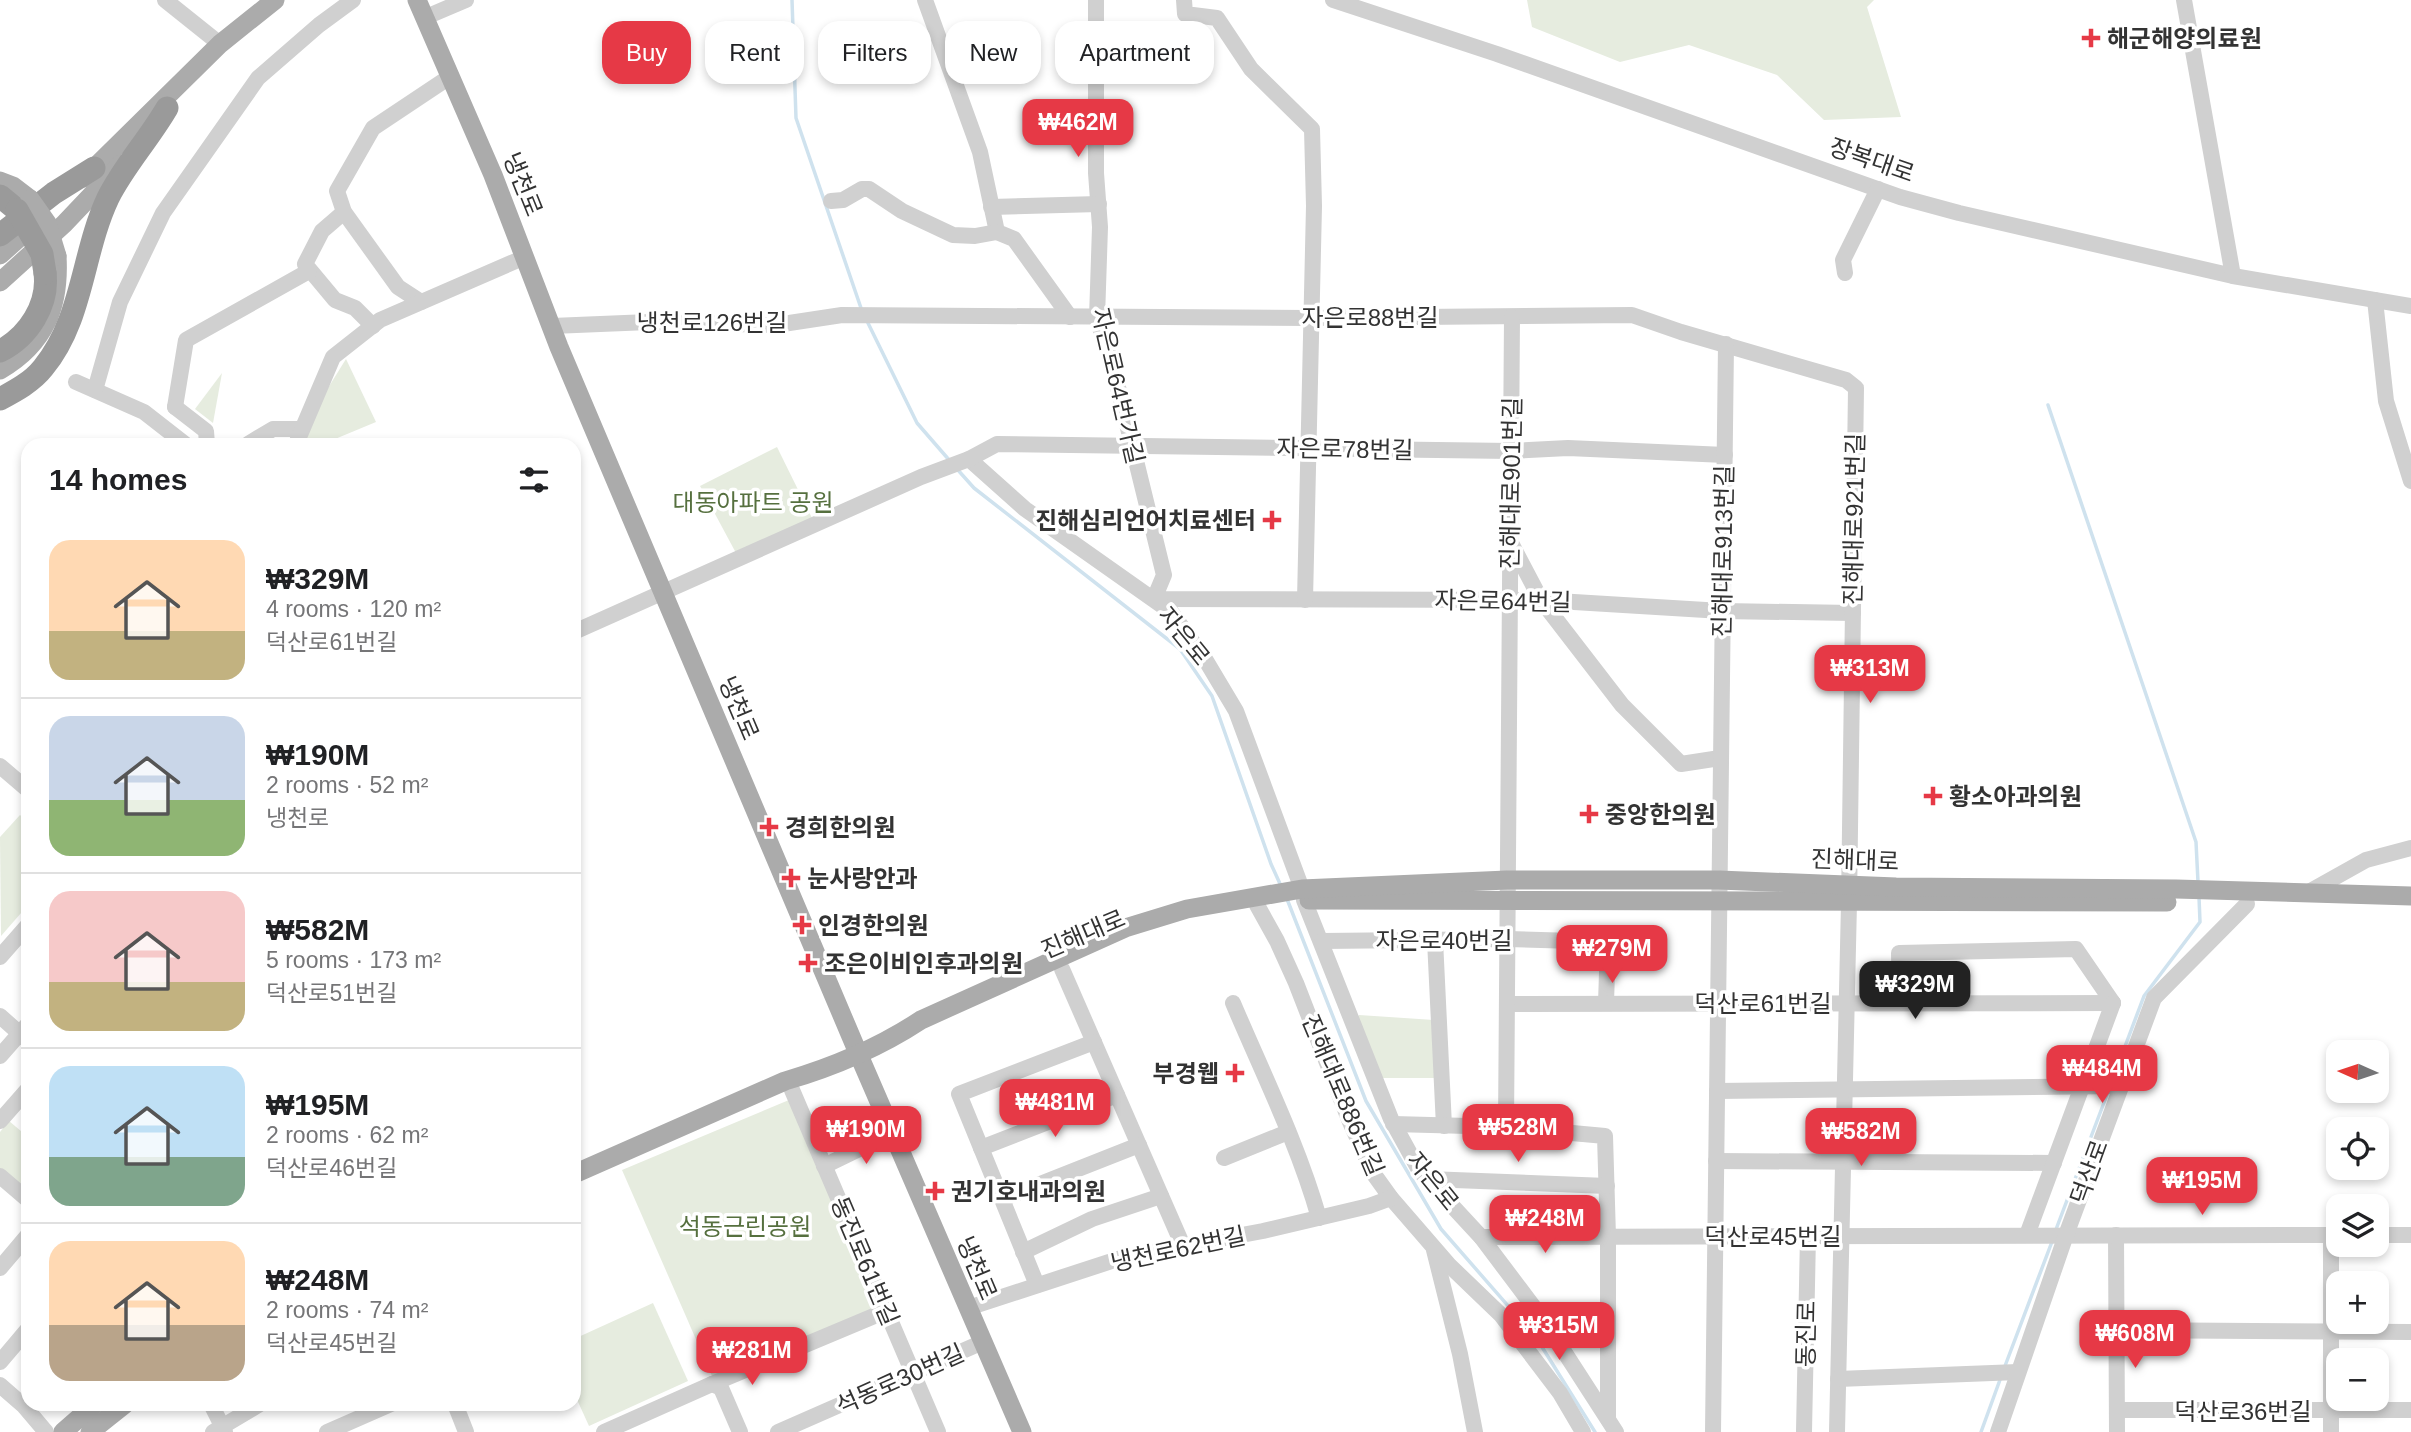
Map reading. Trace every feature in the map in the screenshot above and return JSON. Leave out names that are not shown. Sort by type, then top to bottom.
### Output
[{"type":"highway","points":[[0,399],[33,379],[43,369],[57,346],[78,296],[108,197],[167,108]]},
{"type":"highway","points":[[0,235],[54,193],[94,168]]},
{"type":"highway","points":[[0,351],[20,337],[35,318],[43,299],[51,265],[42,254],[16,202]]},
{"type":"main road","points":[[0,255],[94,168],[219,44],[275,0]]},
{"type":"main road","name":"냉천로","points":[[422,9],[663,592],[1022,1432]]},
{"type":"main road","points":[[0,282],[64,224],[128,157],[219,44]]},
{"type":"main road","points":[[0,181],[13,186],[16,202]]},
{"type":"main road","points":[[0,370],[26,352],[47,322],[57,289],[51,265]]},
{"type":"main road","name":"진해대로","points":[[1301,895],[1507,880],[1719,880],[1849,893],[2411,908]]},
{"type":"main road","name":"진해대로","points":[[1301,895],[1507,902],[1718,901],[1947,888],[2199,890],[2411,896]]},
{"type":"main road","points":[[1268,901],[1301,895]]},
{"type":"main road","name":"진해대로","points":[[898,1035],[929,1028],[1130,939],[1190,920],[1268,901]]},
{"type":"main road","name":"진해대로","points":[[898,1035],[921,1020],[1125,928],[1187,909],[1268,901]]},
{"type":"main road","points":[[581,1171],[785,1081],[818,1071],[898,1035]]},
{"type":"main road","points":[[581,1182],[792,1090],[818,1071]]},
{"type":"main road","points":[[63,1432],[87,1411]]},
{"type":"main road","points":[[90,1432],[116,1411]]},
{"type":"street","points":[[95,390],[120,302],[163,213],[258,78],[352,0]]},
{"type":"street","points":[[422,9],[466,0]]},
{"type":"street","points":[[925,0],[980,152],[997,232]]},
{"type":"street","name":"자은로64번가길","points":[[1096,0],[1096,173],[1100,227],[1097,318],[1115,375],[1164,575],[1154,600]]},
{"type":"street","name":"장복대로","points":[[1333,0],[1497,54],[1878,189],[1958,213],[2233,276],[2411,306]]},
{"type":"street","points":[[2184,0],[2233,276]]},
{"type":"street","points":[[169,1],[219,44]]},
{"type":"street","points":[[1183,3],[1185,14],[1217,18],[1251,69],[1312,129],[1314,205],[1305,600]]},
{"type":"street","points":[[421,302],[398,287],[344,212],[337,191],[373,128],[451,76]]},
{"type":"street","points":[[831,201],[843,200],[862,189],[869,189],[902,211],[953,235],[975,236],[997,232],[1014,239],[1070,317]]},
{"type":"street","points":[[1845,273],[1843,260],[1878,189]]},
{"type":"street","points":[[991,207],[1099,204]]},
{"type":"street","points":[[158,423],[175,407],[186,340],[307,267],[322,231],[344,212]]},
{"type":"street","points":[[298,438],[333,357],[380,320],[525,257]]},
{"type":"street","points":[[307,267],[335,300],[355,307],[373,326]]},
{"type":"street","points":[[2375,300],[2386,401],[2411,481]]},
{"type":"street","name":"냉천로126번길","points":[[552,326],[649,322],[776,325],[842,315],[864,315]]},
{"type":"street","name":"자은로88번길","points":[[864,315],[1097,318],[1632,315],[1846,380],[1856,387]]},
{"type":"street","name":"진해대로901번길","points":[[1506,1127],[1512,317]]},
{"type":"street","name":"진해대로913번길","points":[[1713,1432],[1727,344]]},
{"type":"street","points":[[76,382],[144,412],[177,438]]},
{"type":"street","name":"진해대로921번길","points":[[1837,1432],[1849,893],[1856,387]]},
{"type":"street","points":[[175,407],[206,431],[207,438]]},
{"type":"street","points":[[258,438],[273,429],[302,429]]},
{"type":"street","name":"자은로78번길","points":[[581,629],[969,459],[997,444],[1511,451],[1568,448],[1725,455]]},
{"type":"street","name":"자은로","points":[[969,459],[1025,509],[1171,612],[1205,659],[1236,711],[1301,895],[1322,941],[1393,1124],[1419,1170],[1481,1237],[1545,1322],[1612,1426]]},
{"type":"street","points":[[1510,542],[1541,600],[1622,705],[1681,764],[1720,758]]},
{"type":"street","name":"자은로64번길","points":[[1154,600],[1541,600],[1723,611],[1853,613]]},
{"type":"street","points":[[0,766],[21,784]]},
{"type":"street","points":[[2307,893],[2366,860],[2411,848]]},
{"type":"street","name":"진해대로886번길","points":[[1268,901],[1278,942],[1373,1173],[1449,1265],[1501,1315],[1560,1393],[1583,1432]]},
{"type":"street","name":"덕산로","points":[[1998,1432],[2066,1235],[2154,998],[2247,904]]},
{"type":"street","points":[[0,957],[21,933]]},
{"type":"street","name":"자은로40번길","points":[[1322,941],[1507,939],[1608,942],[1606,1003]]},
{"type":"street","points":[[1435,940],[1444,1126]]},
{"type":"street","points":[[1900,1003],[1899,953],[2076,949],[2113,1003],[2028,1235]]},
{"type":"street","points":[[1062,968],[1183,1246]]},
{"type":"street","points":[[1233,1003],[1288,1132],[1319,1218]]},
{"type":"street","name":"덕산로61번길","points":[[1507,1004],[2113,1003]]},
{"type":"street","points":[[0,1016],[21,1029]]},
{"type":"street","points":[[0,1056],[21,1036]]},
{"type":"street","points":[[1037,1285],[959,1094],[1094,1042]]},
{"type":"street","points":[[1717,1091],[2121,1086]]},
{"type":"street","name":"동진로61번길","points":[[792,1090],[938,1432]]},
{"type":"street","points":[[981,1148],[1117,1095]]},
{"type":"street","points":[[0,1121],[21,1097]]},
{"type":"street","points":[[1393,1124],[1506,1127],[1605,1136],[1612,1426]]},
{"type":"street","points":[[1224,1158],[1288,1132]]},
{"type":"street","points":[[824,1166],[892,1133]]},
{"type":"street","points":[[1002,1199],[1139,1145]]},
{"type":"street","points":[[1716,1161],[2054,1163]]},
{"type":"street","points":[[0,1176],[21,1194]]},
{"type":"street","points":[[1428,1179],[1607,1186]]},
{"type":"street","points":[[1023,1252],[1092,1219],[1161,1196]]},
{"type":"street","name":"냉천로62번길","points":[[968,1308],[1124,1257],[1263,1231],[1391,1198]]},
{"type":"street","points":[[2116,1235],[2117,1432]]},
{"type":"street","name":"덕산로45번길","points":[[1481,1237],[2326,1235]]},
{"type":"street","points":[[2389,1235],[2411,1235]]},
{"type":"street","name":"동진로","points":[[1804,1432],[1808,1236]]},
{"type":"street","points":[[0,1268],[21,1243]]},
{"type":"street","points":[[1433,1244],[1460,1354],[1475,1432]]},
{"type":"street","points":[[604,1432],[886,1311]]},
{"type":"street","points":[[2117,1330],[2326,1331]]},
{"type":"street","points":[[2389,1332],[2411,1332]]},
{"type":"street","points":[[0,1362],[21,1337]]},
{"type":"street","name":"석동로30번길","points":[[778,1432],[983,1342]]},
{"type":"street","points":[[1838,1379],[2018,1372]]},
{"type":"street","points":[[712,1384],[721,1388],[740,1432]]},
{"type":"street","points":[[0,1385],[21,1400]]},
{"type":"street","name":"덕산로36번길","points":[[2117,1410],[2326,1410]]},
{"type":"street","name":"덕산로36번길","points":[[2389,1410],[2411,1410]]},
{"type":"street","points":[[31,1411],[46,1432]]},
{"type":"street","points":[[213,1411],[220,1430],[249,1411]]},
{"type":"street","points":[[327,1432],[370,1411]]},
{"type":"street","points":[[458,1411],[466,1432]]},
{"type":"street","points":[[2331,1432],[2332,1411]]},
{"type":"green space","points":[[1527,0],[1874,0],[1867,7],[1901,117],[1824,120],[1777,75],[1689,45],[1620,62],[1532,27]]},
{"type":"green space","points":[[346,359],[376,422],[337,438],[305,438],[318,404]]},
{"type":"green space","points":[[222,373],[213,423],[195,409]]},
{"type":"green space","name":"대동아파트 공원","points":[[777,447],[812,518],[736,553],[700,486]]},
{"type":"green space","points":[[21,816],[21,913],[1,936],[0,837]]},
{"type":"green space","points":[[1359,1015],[1434,1020],[1434,1078],[1380,1078],[1357,1018]]},
{"type":"green space","name":"석동근린공원","points":[[789,1100],[879,1309],[712,1376],[622,1170]]},
{"type":"green space","points":[[9,1121],[21,1131],[21,1189],[0,1171],[0,1132]]},
{"type":"green space","points":[[653,1303],[688,1381],[589,1426],[581,1408],[581,1336]]},
{"type":"waterway","points":[[792,0],[796,118],[862,311]]},
{"type":"waterway","points":[[867,321],[917,423],[950,461]]},
{"type":"waterway","points":[[2048,405],[2196,842],[2198,882]]},
{"type":"waterway","points":[[957,469],[974,488],[1180,649],[1212,696],[1281,886]]},
{"type":"waterway","points":[[2112,1081],[2144,996],[2200,922],[2199,897]]},
{"type":"waterway","points":[[1287,899],[1366,1101],[1441,1229],[1537,1339],[1595,1432]]},
{"type":"waterway","points":[[2055,1232],[2108,1092]]},
{"type":"waterway","points":[[2005,1366],[2053,1239]]},
{"type":"waterway","points":[[1981,1432],[2001,1377]]},
{"type":"place","name":"해군해양의료원","points":[[2091,38]]},
{"type":"place","name":"진해심리언어치료센터","points":[[1272,520]]},
{"type":"place","name":"황소아과의원","points":[[1933,796]]},
{"type":"place","name":"중앙한의원","points":[[1589,814]]},
{"type":"place","name":"경희한의원","points":[[769,827]]},
{"type":"place","name":"눈사랑안과","points":[[791,878]]},
{"type":"place","name":"인경한의원","points":[[802,925]]},
{"type":"place","name":"조은이비인후과의원","points":[[808,963]]},
{"type":"place","name":"부경웹","points":[[1235,1073]]},
{"type":"place","name":"권기호내과의원","points":[[935,1191]]}]
